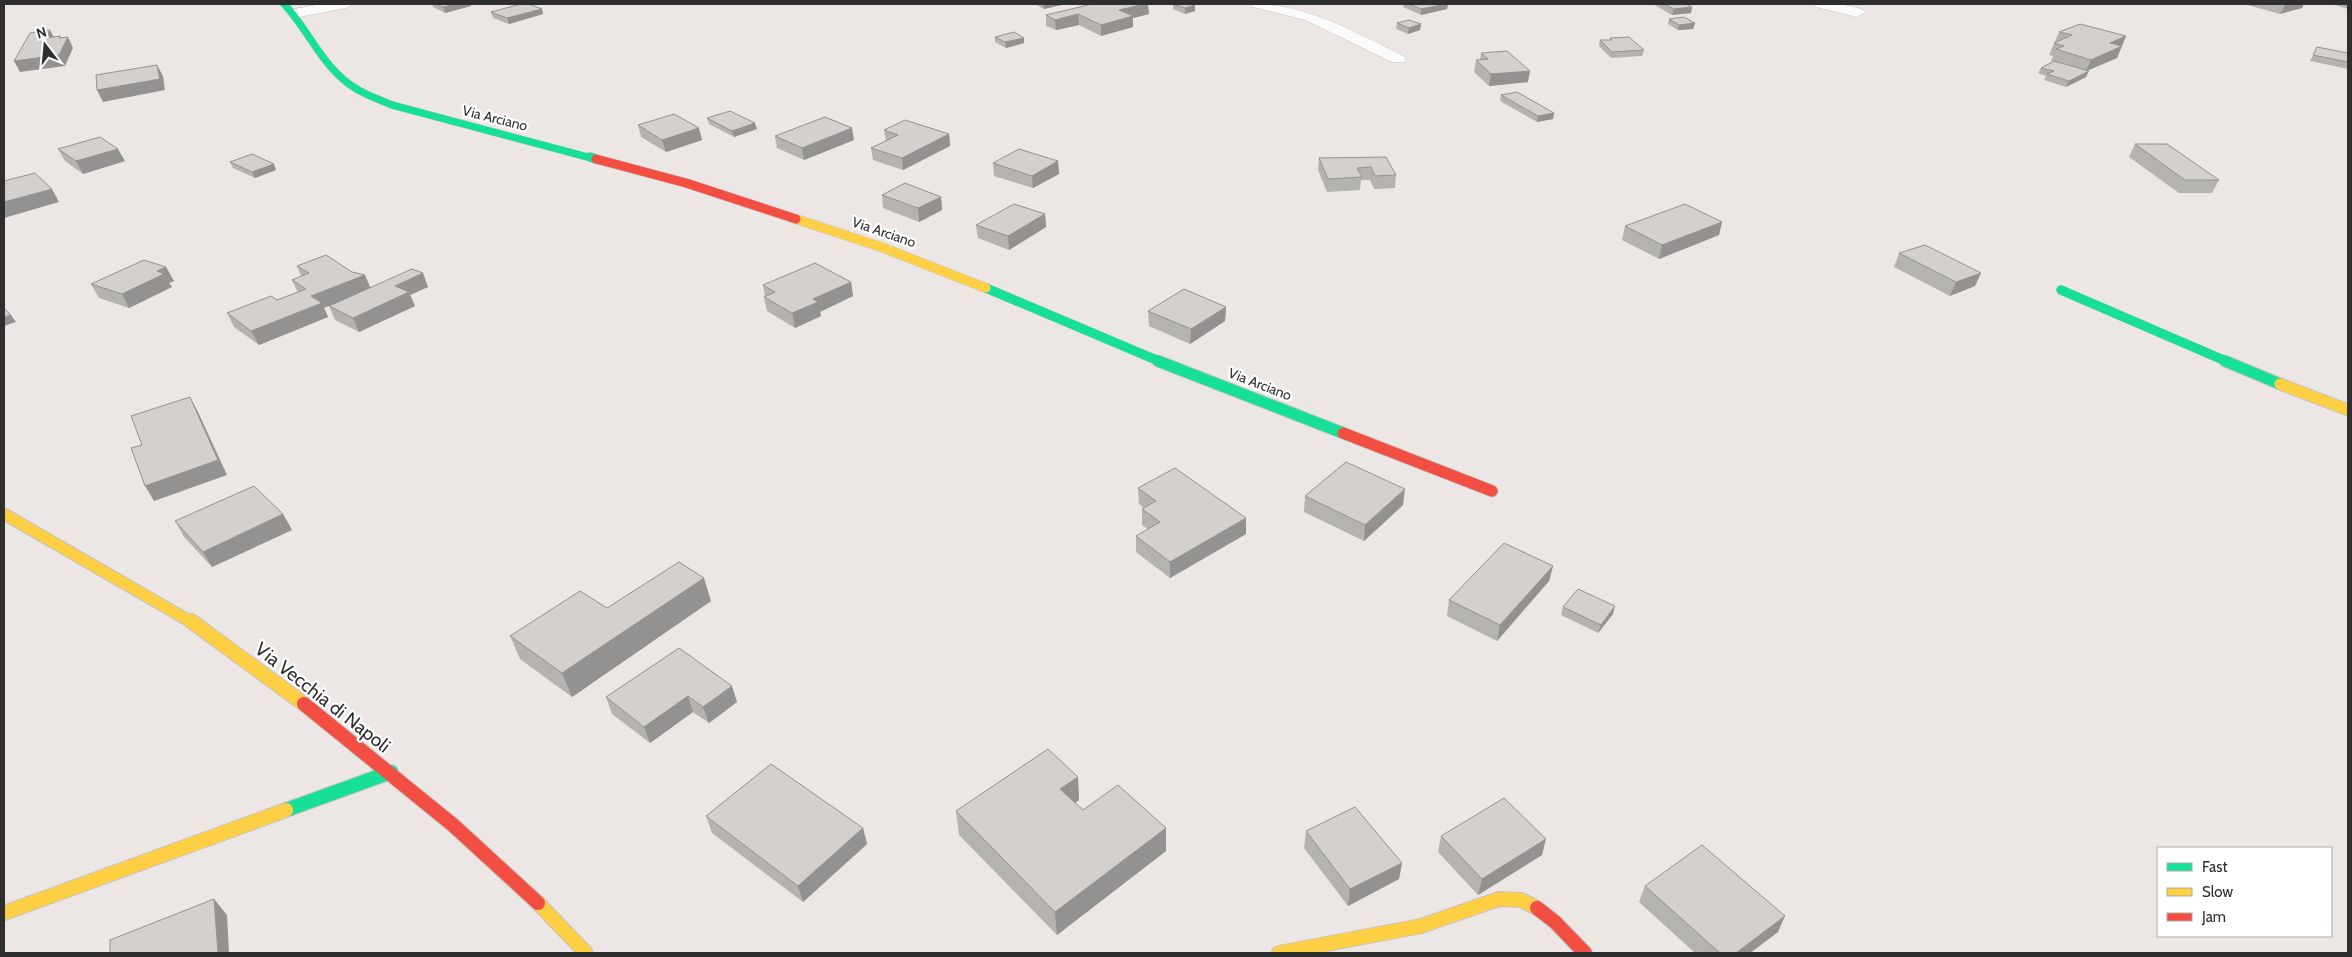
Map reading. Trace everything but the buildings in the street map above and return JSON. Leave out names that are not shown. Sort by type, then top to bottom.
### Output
[{"type":"street","points":[[289,8],[346,4]]},
{"type":"street","points":[[1258,4],[1310,18],[1398,59]]},
{"type":"street","points":[[1821,4],[1857,12]]},
{"type":"street","name":"Via Arciano","points":[[289,8],[337,74],[357,88],[392,105],[686,183],[895,252],[957,275],[1150,358],[1492,491]]},
{"type":"street","points":[[2061,290],[2270,380],[2348,410]]},
{"type":"street","name":"Via Vecchia di Napoli","points":[[4,514],[190,619],[391,772],[510,874],[586,953]]},
{"type":"street","points":[[4,913],[391,772]]},
{"type":"street","points":[[1279,953],[1326,941],[1421,926],[1440,921],[1476,903],[1507,898],[1523,900],[1534,906],[1585,953]]},
{"type":"traffic: fast","points":[[284,4],[299,21],[331,67],[350,85],[363,93],[392,105],[596,159]]},
{"type":"traffic: fast","points":[[986,288],[1159,361],[1343,433]]},
{"type":"traffic: fast","points":[[2061,290],[2280,384]]},
{"type":"traffic: fast","points":[[286,810],[391,772]]},
{"type":"traffic: slow","points":[[796,219],[881,247],[986,288]]},
{"type":"traffic: slow","points":[[2280,384],[2348,410]]},
{"type":"traffic: slow","points":[[4,514],[184,616],[304,704]]},
{"type":"traffic: slow","points":[[4,913],[286,810]]},
{"type":"traffic: slow","points":[[1279,953],[1421,926],[1499,899],[1521,900],[1537,908]]},
{"type":"traffic: slow","points":[[538,903],[586,953]]},
{"type":"traffic: jam","points":[[596,159],[686,183],[796,219]]},
{"type":"traffic: jam","points":[[1343,433],[1492,491]]},
{"type":"traffic: jam","points":[[304,704],[394,775],[453,825],[538,903]]},
{"type":"traffic: jam","points":[[1537,908],[1555,922],[1585,953]]}]
